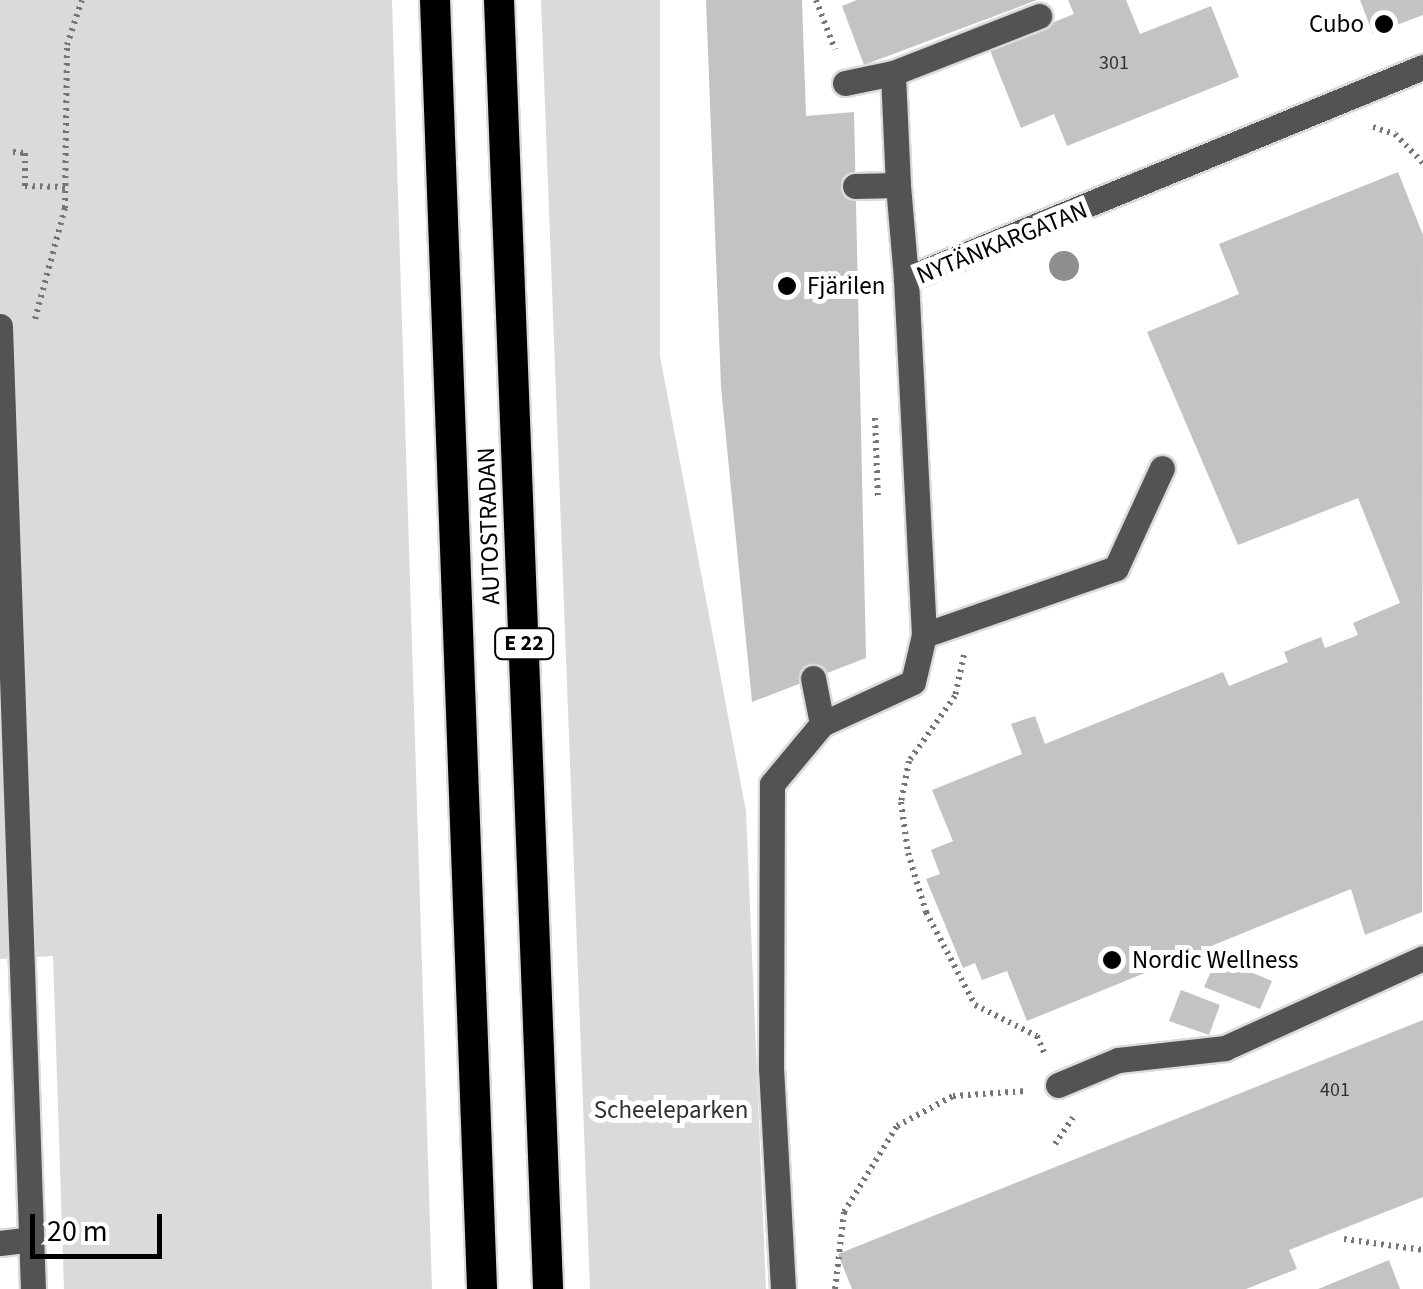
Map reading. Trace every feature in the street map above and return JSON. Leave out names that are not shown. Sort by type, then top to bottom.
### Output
[{"type":"highway","name":"AUTOSTRADAN","points":[[434,0],[482,1289]]},
{"type":"highway","name":"AUTOSTRADAN","points":[[500,0],[548,1289]]},
{"type":"street","points":[[845,84],[893,73],[1039,16]]},
{"type":"street","name":"NYTÄNKARGATAN","points":[[822,724],[912,682],[924,635],[906,280],[1423,67]]},
{"type":"street","points":[[893,73],[906,280]]},
{"type":"street","points":[[855,186],[898,185]]},
{"type":"street","points":[[0,326],[33,1289]]},
{"type":"street","points":[[924,635],[1116,568],[1162,468]]},
{"type":"street","points":[[783,1289],[771,1069],[772,784],[822,724],[813,678]]},
{"type":"street","points":[[1058,1085],[1118,1060],[1225,1048],[1423,958]]},
{"type":"street","points":[[0,1242],[31,1239]]},
{"type":"path","points":[[32,327],[66,188],[67,45],[82,0]]},
{"type":"path","points":[[816,0],[828,28]]},
{"type":"path","points":[[1364,128],[1395,134],[1423,163]]},
{"type":"path","points":[[13,152],[26,153],[25,186],[66,188]]},
{"type":"path","points":[[874,432],[879,509]]},
{"type":"path","points":[[861,444],[874,442]]},
{"type":"path","points":[[835,1289],[844,1212],[897,1126],[972,1092],[1058,1085],[1037,1036],[975,1005],[926,912],[908,853],[901,802],[909,761],[955,696],[964,621]]},
{"type":"path","points":[[1344,1239],[1423,1250]]},
{"type":"green space","points":[[0,0],[392,0],[432,1289],[64,1289],[53,956],[0,959]]},
{"type":"green space","name":"Scheeleparken","points":[[541,0],[660,0],[660,356],[746,811],[766,1289],[590,1289]]},
{"type":"building","name":"Fjärilen","points":[[706,0],[802,0],[806,116],[854,112],[866,658],[752,702],[721,387]]},
{"type":"building","points":[[857,0],[1037,0],[864,65],[842,6]]},
{"type":"building","points":[[1068,0],[1126,0],[1140,34],[1211,6],[1239,77],[1067,146],[1054,114],[1021,128],[989,48],[1074,14]]},
{"type":"building","name":"Cubo","points":[[1360,0],[1423,0],[1423,15],[1373,34]]},
{"type":"building","points":[[1398,172],[1423,235],[1422,912],[1365,935],[1351,889],[1027,1021],[1007,971],[982,980],[975,963],[963,968],[926,879],[940,874],[931,850],[953,841],[932,790],[1022,754],[1011,724],[1035,716],[1045,744],[1223,672],[1229,686],[1288,662],[1284,652],[1321,637],[1325,648],[1358,635],[1353,623],[1400,603],[1358,498],[1238,545],[1147,332],[1239,294],[1219,244]]},
{"type":"building","points":[[1217,958],[1272,981],[1260,1009],[1204,987]]},
{"type":"building","points":[[1181,990],[1220,1005],[1209,1035],[1169,1021]]},
{"type":"building","points":[[1423,1020],[1423,1197],[1289,1250],[1297,1269],[1246,1289],[852,1289],[838,1254]]},
{"type":"building","points":[[1389,1260],[1400,1289],[1318,1289]]},
{"type":"place","name":"Cubo","points":[[1384,24]]},
{"type":"place","name":"Fjärilen","points":[[787,286]]},
{"type":"place","name":"Nordic Wellness","points":[[1112,960]]}]
